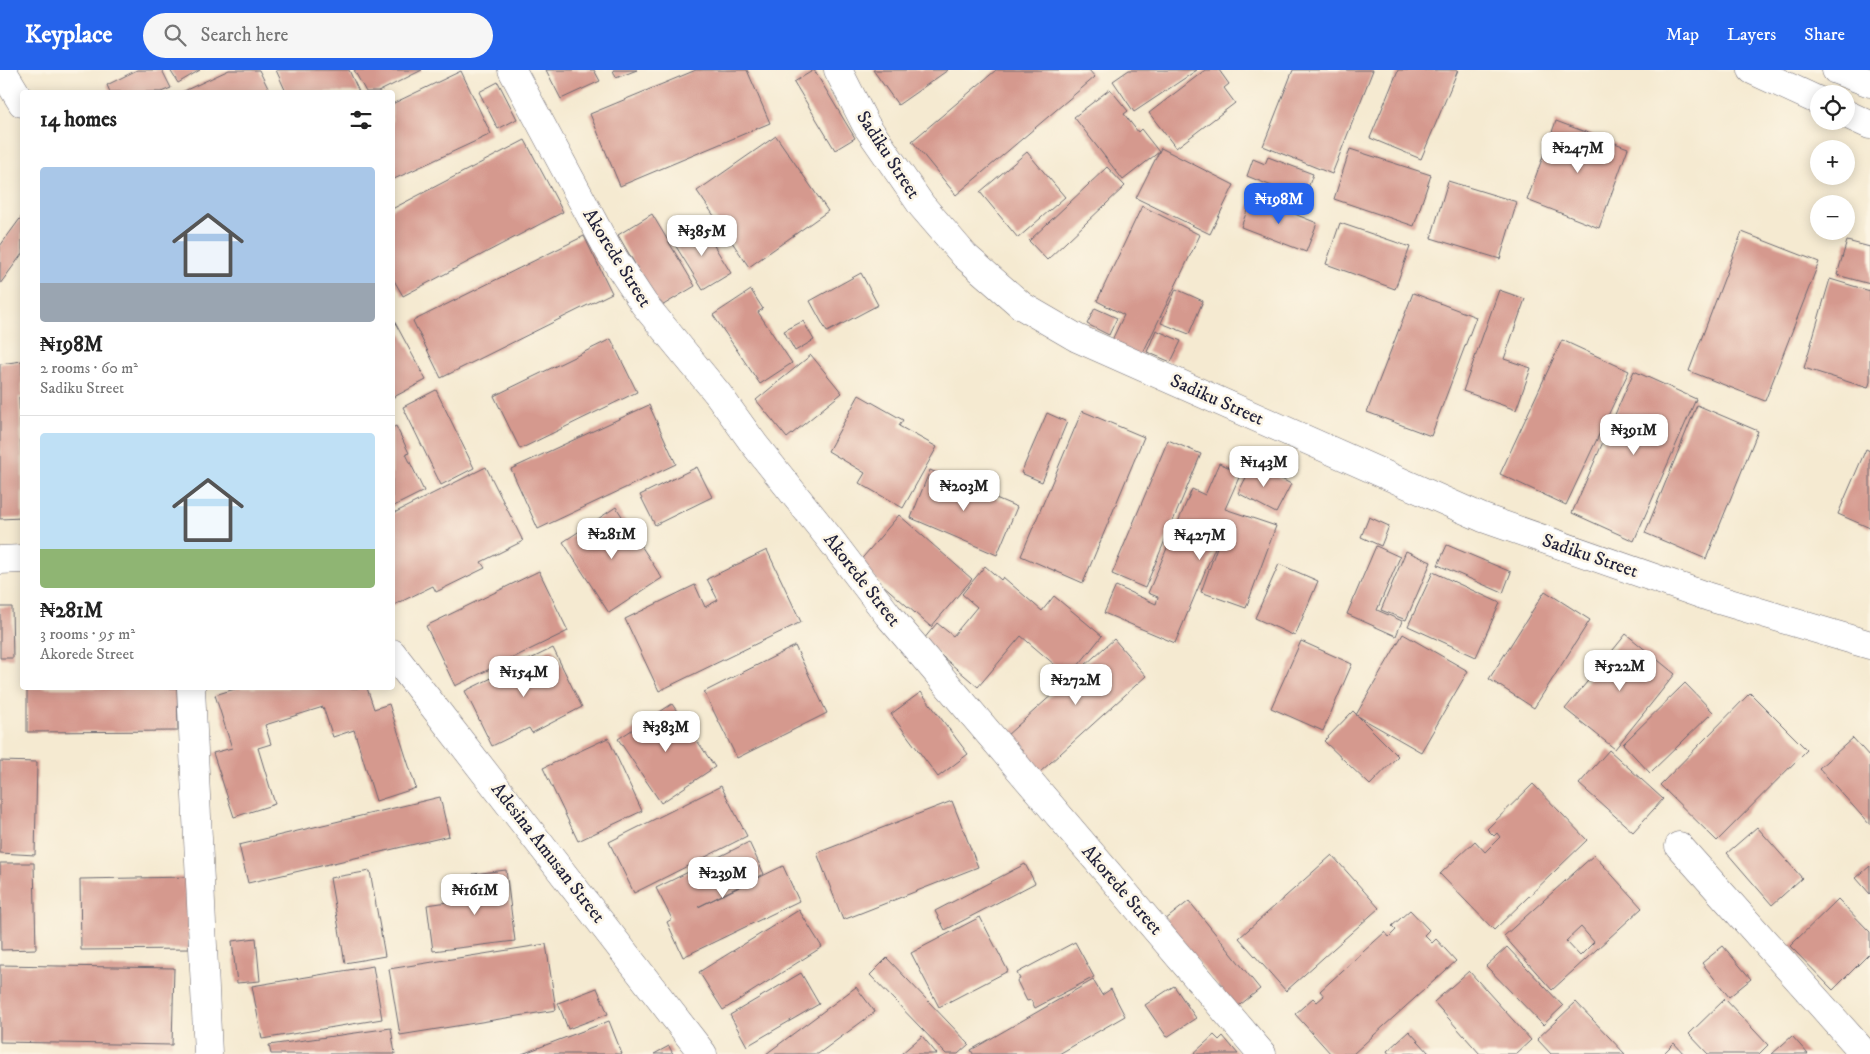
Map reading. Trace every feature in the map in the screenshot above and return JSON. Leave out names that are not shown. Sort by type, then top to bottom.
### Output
[{"type":"street","points":[[2,70],[20,100]]},
{"type":"street","name":"Akorede Street","points":[[512,70],[609,251],[644,304],[718,394],[754,444],[888,615],[1262,1054]]},
{"type":"street","name":"Sadiku Street","points":[[838,70],[866,125],[877,142],[922,206],[965,256],[1022,306],[1077,338],[1483,518],[1709,597],[1870,645]]},
{"type":"street","points":[[1752,70],[1810,98]]},
{"type":"street","points":[[1836,70],[1870,83]]},
{"type":"street","points":[[1855,118],[1870,125]]},
{"type":"street","points":[[0,560],[20,560]]},
{"type":"street","name":"Adesina Amusan Street","points":[[395,657],[703,1054]]},
{"type":"street","points":[[191,690],[208,1054]]},
{"type":"street","points":[[1679,846],[1866,1054]]},
{"type":"building","points":[[137,70],[162,70],[171,88],[166,90],[109,90],[107,85]]},
{"type":"building","points":[[170,70],[200,70],[178,83]]},
{"type":"building","points":[[229,70],[259,70],[269,90],[186,90]]},
{"type":"building","points":[[276,70],[349,70],[358,90],[285,90]]},
{"type":"building","points":[[354,70],[422,70],[382,90],[365,90]]},
{"type":"building","points":[[546,70],[594,70],[600,81],[561,99]]},
{"type":"building","points":[[613,70],[637,70],[616,78]]},
{"type":"building","points":[[696,70],[747,70],[770,123],[620,186],[590,114]]},
{"type":"building","points":[[814,70],[855,138],[835,150],[794,82]]},
{"type":"building","points":[[873,70],[948,70],[898,105]]},
{"type":"building","points":[[996,70],[1089,70],[1095,77],[956,195],[912,141]]},
{"type":"building","points":[[1129,70],[1197,70],[1134,112],[1113,81]]},
{"type":"building","points":[[1205,70],[1219,70],[1229,84],[1224,88],[1235,103],[1176,148],[1149,113]]},
{"type":"building","points":[[1293,70],[1373,70],[1332,174],[1263,146]]},
{"type":"building","points":[[1398,70],[1458,70],[1421,159],[1370,138]]},
{"type":"building","points":[[461,71],[491,134],[395,179],[395,103]]},
{"type":"building","points":[[498,82],[517,119],[498,129],[479,92]]},
{"type":"building","points":[[1110,89],[1128,111],[1124,114],[1138,132],[1141,129],[1159,152],[1123,180],[1074,117]]},
{"type":"building","points":[[1556,121],[1628,148],[1599,228],[1527,200]]},
{"type":"building","points":[[776,136],[828,211],[749,267],[697,191]]},
{"type":"building","points":[[525,140],[563,212],[403,296],[395,282],[395,207]]},
{"type":"building","points":[[1161,148],[1234,185],[1210,234],[1136,198]]},
{"type":"building","points":[[1350,149],[1431,175],[1414,226],[1334,199]]},
{"type":"building","points":[[1027,152],[1065,197],[1018,238],[980,192]]},
{"type":"building","points":[[1268,157],[1313,174],[1304,199],[1247,176],[1253,159],[1265,164]]},
{"type":"building","points":[[1107,167],[1125,186],[1047,260],[1029,241]]},
{"type":"building","points":[[1448,181],[1517,202],[1500,259],[1431,238]]},
{"type":"building","points":[[1252,197],[1317,223],[1306,252],[1241,227]]},
{"type":"building","points":[[1142,206],[1200,235],[1141,357],[1111,342],[1124,315],[1097,301]]},
{"type":"building","points":[[652,214],[695,286],[660,307],[618,235]]},
{"type":"building","points":[[20,219],[20,257],[0,284],[0,246]]},
{"type":"building","points":[[700,223],[731,273],[703,290],[672,240]]},
{"type":"building","points":[[1340,223],[1410,247],[1395,289],[1326,264]]},
{"type":"building","points":[[1742,232],[1819,262],[1765,401],[1689,371]]},
{"type":"building","points":[[584,236],[612,293],[441,378],[413,321]]},
{"type":"building","points":[[1847,241],[1870,247],[1870,284],[1837,275]]},
{"type":"building","points":[[861,273],[878,305],[827,332],[810,301]]},
{"type":"building","points":[[1830,279],[1870,291],[1870,382],[1868,388],[1804,368]]},
{"type":"building","points":[[1176,289],[1203,301],[1189,334],[1161,323]]},
{"type":"building","points":[[751,290],[763,309],[758,312],[792,363],[760,384],[713,315]]},
{"type":"building","points":[[1499,290],[1525,299],[1504,359],[1531,368],[1516,410],[1463,391]]},
{"type":"building","points":[[1413,293],[1476,317],[1431,436],[1367,412]]},
{"type":"building","points":[[1095,308],[1117,318],[1109,335],[1087,324]]},
{"type":"building","points":[[803,321],[814,340],[795,351],[784,331]]},
{"type":"building","points":[[395,323],[426,380],[395,396]]},
{"type":"building","points":[[1156,330],[1181,341],[1171,362],[1147,352]]},
{"type":"building","points":[[611,339],[637,392],[520,449],[494,396]]},
{"type":"building","points":[[1562,340],[1629,371],[1566,505],[1500,474]]},
{"type":"building","points":[[811,355],[842,393],[787,438],[756,400]]},
{"type":"building","points":[[20,361],[20,518],[0,519],[0,364]]},
{"type":"building","points":[[1634,371],[1696,399],[1634,541],[1572,513]]},
{"type":"building","points":[[436,390],[474,468],[441,485],[403,407]]},
{"type":"building","points":[[859,395],[903,420],[899,426],[937,447],[903,508],[859,483],[865,473],[828,451]]},
{"type":"building","points":[[649,405],[676,464],[538,529],[511,469]]},
{"type":"building","points":[[1697,405],[1758,431],[1706,559],[1645,533]]},
{"type":"building","points":[[1082,411],[1144,437],[1083,583],[1021,556]]},
{"type":"building","points":[[1047,413],[1067,422],[1042,482],[1021,473]]},
{"type":"building","points":[[395,426],[409,453],[406,454],[424,491],[395,506]]},
{"type":"building","points":[[1168,440],[1201,454],[1145,588],[1112,574]]},
{"type":"building","points":[[1866,449],[1870,451],[1870,528],[1838,514]]},
{"type":"building","points":[[1219,463],[1241,473],[1225,509],[1276,526],[1246,608],[1201,592],[1227,519],[1175,643],[1104,613],[1116,586],[1156,604],[1158,597],[1148,593],[1192,489],[1205,495]]},
{"type":"building","points":[[1253,464],[1291,484],[1276,513],[1238,493]]},
{"type":"building","points":[[486,467],[523,541],[481,562],[485,568],[436,592],[433,586],[395,605],[395,512]]},
{"type":"building","points":[[697,467],[712,497],[655,525],[640,495]]},
{"type":"building","points":[[930,470],[1017,507],[997,555],[911,518]]},
{"type":"building","points":[[616,507],[662,578],[609,613],[563,542]]},
{"type":"building","points":[[899,515],[972,579],[931,627],[858,563]]},
{"type":"building","points":[[1369,517],[1389,526],[1381,546],[1361,537]]},
{"type":"building","points":[[1447,545],[1511,572],[1503,593],[1438,565]]},
{"type":"building","points":[[1376,546],[1400,557],[1377,610],[1402,621],[1396,636],[1347,614]]},
{"type":"building","points":[[767,550],[801,622],[659,691],[625,619],[695,585],[705,607],[718,600],[707,579]]},
{"type":"building","points":[[1406,551],[1431,562],[1406,620],[1381,610]]},
{"type":"building","points":[[1279,564],[1318,581],[1295,636],[1255,618]]},
{"type":"building","points":[[985,566],[1001,580],[1003,577],[1042,611],[1054,596],[1102,636],[1069,677],[1021,636],[978,687],[923,640],[937,623],[953,636],[977,607],[962,594]]},
{"type":"building","points":[[539,571],[568,631],[455,686],[426,626]]},
{"type":"building","points":[[1433,572],[1500,603],[1476,657],[1408,626]]},
{"type":"building","points":[[1545,591],[1590,620],[1534,708],[1489,679]]},
{"type":"building","points":[[0,607],[12,607],[13,658],[0,658]]},
{"type":"building","points":[[1403,634],[1468,671],[1421,752],[1356,715]]},
{"type":"building","points":[[1626,634],[1675,674],[1615,749],[1565,709]]},
{"type":"building","points":[[1114,639],[1146,676],[1039,773],[1006,736]]},
{"type":"building","points":[[1301,641],[1352,664],[1323,731],[1271,708]]},
{"type":"building","points":[[795,646],[827,713],[737,758],[704,692]]},
{"type":"building","points":[[553,648],[582,707],[532,733],[529,728],[492,746],[465,691]]},
{"type":"building","points":[[1685,683],[1713,712],[1650,773],[1623,744]]},
{"type":"building","points":[[27,690],[177,690],[178,731],[27,732]]},
{"type":"building","points":[[231,690],[368,690],[374,709],[389,704],[416,788],[376,801],[354,730],[333,737],[323,707],[265,725],[271,744],[258,748],[275,804],[234,817],[213,753],[232,748],[215,695]]},
{"type":"building","points":[[921,692],[968,754],[938,777],[891,714]]},
{"type":"building","points":[[1750,693],[1807,750],[1717,841],[1660,785]]},
{"type":"building","points":[[672,704],[715,767],[661,803],[618,739]]},
{"type":"building","points":[[1353,711],[1398,756],[1370,785],[1324,741]]},
{"type":"building","points":[[608,738],[642,811],[578,841],[543,768]]},
{"type":"building","points":[[1853,738],[1870,757],[1870,825],[1819,768]]},
{"type":"building","points":[[1609,750],[1663,799],[1633,832],[1579,784]]},
{"type":"building","points":[[0,761],[37,762],[35,855],[0,853]]},
{"type":"building","points":[[1533,784],[1587,840],[1494,930],[1440,874],[1475,841],[1485,852],[1500,837],[1497,833],[1494,836],[1487,829]]},
{"type":"building","points":[[721,786],[747,836],[634,893],[609,842]]},
{"type":"building","points":[[440,797],[449,836],[248,883],[239,845]]},
{"type":"building","points":[[952,801],[978,867],[843,920],[817,853]]},
{"type":"building","points":[[1757,827],[1802,878],[1772,905],[1727,853]]},
{"type":"building","points":[[749,842],[764,874],[698,907],[783,866],[799,901],[683,957],[667,922],[672,919],[656,888]]},
{"type":"building","points":[[1332,855],[1379,908],[1286,991],[1239,938]]},
{"type":"building","points":[[1594,855],[1642,908],[1552,990],[1504,936]],"holes":[[[1581,927],[1594,942],[1580,956],[1566,941]]]},
{"type":"building","points":[[0,863],[34,863],[36,949],[1,950]]},
{"type":"building","points":[[1025,864],[1035,883],[945,930],[935,911]]},
{"type":"building","points":[[1870,866],[1870,894],[1856,878]]},
{"type":"building","points":[[506,870],[515,941],[433,951],[427,905],[476,898],[473,874]]},
{"type":"building","points":[[370,871],[385,956],[345,963],[330,878]]},
{"type":"building","points":[[188,877],[189,949],[81,950],[80,879]]},
{"type":"building","points":[[1838,899],[1870,932],[1870,953],[1833,990],[1790,946]]},
{"type":"building","points":[[1189,901],[1260,989],[1236,1008],[1165,920]]},
{"type":"building","points":[[799,910],[822,947],[723,1010],[699,972]]},
{"type":"building","points":[[1410,910],[1429,930],[1424,935],[1432,943],[1436,939],[1456,961],[1353,1054],[1331,1054],[1295,1014],[1313,998],[1317,1002],[1324,996],[1320,991],[1385,932],[1389,937],[1396,930],[1392,926]]},
{"type":"building","points":[[980,917],[1008,971],[939,1007],[911,953]]},
{"type":"building","points":[[256,938],[260,981],[237,983],[232,941]]},
{"type":"building","points":[[1075,942],[1094,977],[1035,1008],[1031,1000],[1027,1001],[1017,981],[1020,979],[1017,973]]},
{"type":"building","points":[[546,944],[556,1010],[400,1035],[389,969]]},
{"type":"building","points":[[1723,946],[1751,979],[1729,997],[1702,963]]},
{"type":"building","points":[[1507,947],[1563,1006],[1543,1025],[1486,966]]},
{"type":"building","points":[[887,958],[969,1044],[958,1054],[946,1054],[870,975]]},
{"type":"building","points":[[0,965],[174,968],[172,1045],[0,1042]]},
{"type":"building","points":[[373,966],[382,1019],[262,1039],[252,986]]},
{"type":"building","points":[[1469,971],[1531,1040],[1516,1054],[1480,1054],[1434,1002]]},
{"type":"building","points":[[801,973],[819,1004],[747,1046],[730,1015]]},
{"type":"building","points":[[1093,980],[1102,995],[1111,989],[1125,1016],[1059,1054],[973,1054],[971,1050]]},
{"type":"building","points":[[1174,986],[1196,1018],[1167,1037],[1145,1005]]},
{"type":"building","points":[[856,987],[875,1012],[818,1054],[766,1054]]},
{"type":"building","points":[[597,988],[608,1014],[568,1029],[558,1003]]},
{"type":"building","points":[[1725,999],[1768,1045],[1759,1054],[1708,1054],[1689,1034]]},
{"type":"building","points":[[1576,1002],[1625,1054],[1551,1054],[1537,1039]]},
{"type":"building","points":[[609,1021],[622,1054],[522,1054]]},
{"type":"building","points":[[391,1028],[395,1054],[271,1054],[269,1045]]},
{"type":"building","points":[[1409,1031],[1429,1053],[1389,1054],[1387,1051]]},
{"type":"building","points":[[1214,1035],[1219,1040],[1223,1036],[1238,1054],[1193,1054]]},
{"type":"building","points":[[922,1036],[937,1054],[901,1054]]},
{"type":"building","points":[[1792,1036],[1808,1054],[1772,1054]]},
{"type":"building","points":[[1674,1043],[1684,1054],[1663,1054]]},
{"type":"building","points":[[669,1046],[673,1054],[654,1054]]}]
